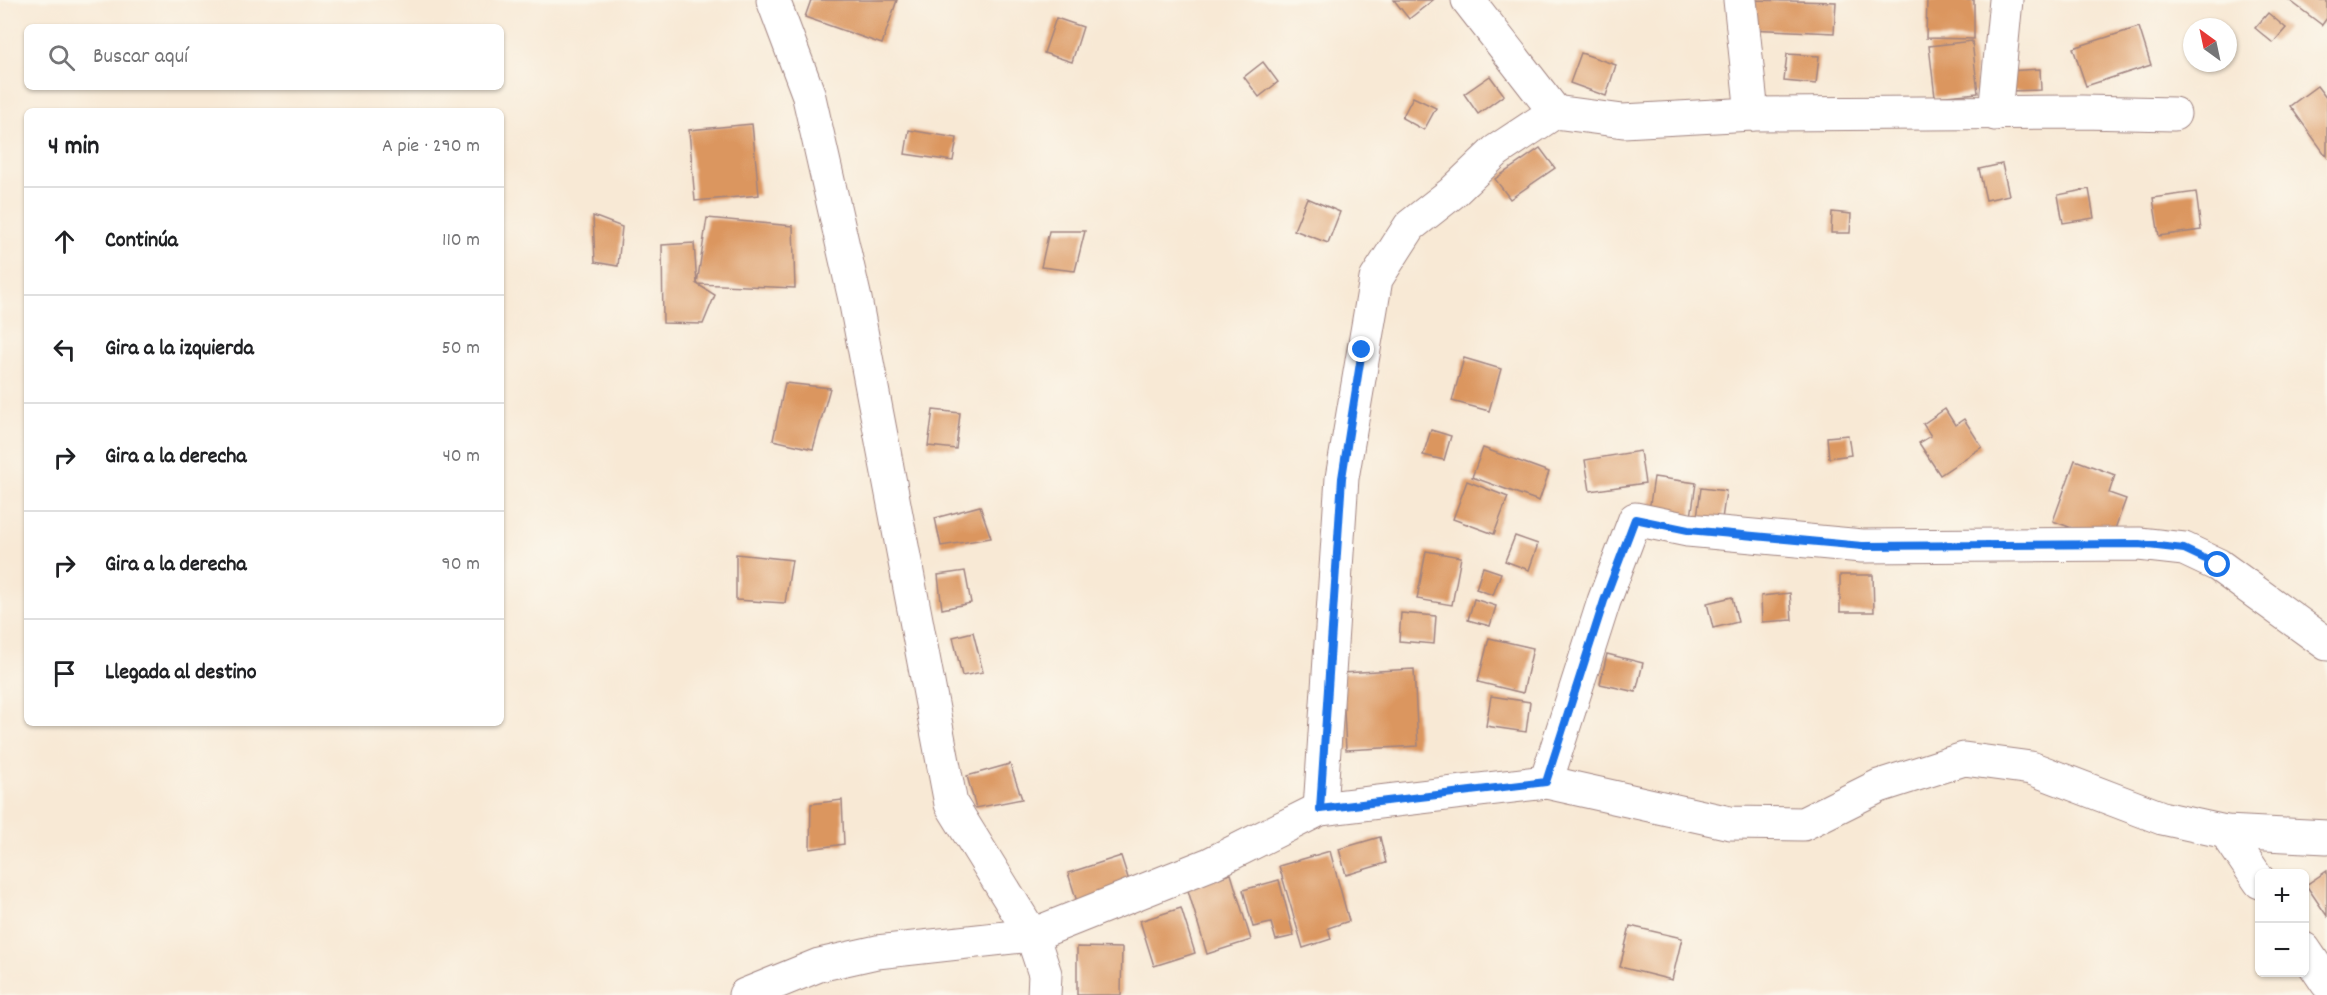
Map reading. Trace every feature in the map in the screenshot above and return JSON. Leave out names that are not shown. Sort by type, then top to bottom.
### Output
[{"type":"street","points":[[773,0],[808,93],[855,299],[951,804],[1032,935],[1045,974],[1044,995]]},
{"type":"street","points":[[1468,0],[1555,112]]},
{"type":"street","points":[[1740,0],[1752,114]]},
{"type":"street","points":[[1995,114],[2006,0]]},
{"type":"street","points":[[1320,809],[1342,478],[1376,279],[1410,226],[1452,193],[1496,151],[1555,112],[1623,122],[1752,114],[2082,112],[2174,114]]},
{"type":"street","points":[[1546,782],[1604,601],[1635,519],[1688,530],[1862,546],[2139,544],[2184,549],[2218,565],[2327,644]]},
{"type":"street","points":[[745,995],[819,965],[877,952],[1032,935],[1210,864],[1320,809],[1546,782],[1730,823],[1803,824],[1879,786],[1964,759],[2031,768],[2162,818],[2226,832],[2327,837]]},
{"type":"street","points":[[2226,832],[2255,876]]},
{"type":"street","points":[[2309,956],[2327,983]]},
{"type":"building","points":[[811,0],[897,0],[882,44],[805,17]]},
{"type":"building","points":[[1394,0],[1433,0],[1409,19]]},
{"type":"building","points":[[1749,0],[1836,2],[1834,33],[1748,29]]},
{"type":"building","points":[[1927,0],[1974,0],[1974,39],[1926,38]]},
{"type":"building","points":[[2289,0],[2327,0],[2327,18],[2322,25]]},
{"type":"building","points":[[2268,13],[2286,28],[2273,43],[2255,28]]},
{"type":"building","points":[[1056,18],[1083,27],[1072,62],[1044,53]]},
{"type":"building","points":[[2139,27],[2151,65],[2086,86],[2073,48]]},
{"type":"building","points":[[1972,41],[1978,93],[1935,97],[1929,46]]},
{"type":"building","points":[[1581,53],[1616,65],[1606,96],[1570,83]]},
{"type":"building","points":[[1787,54],[1819,56],[1816,84],[1784,81]]},
{"type":"building","points":[[1263,62],[1278,82],[1259,97],[1244,77]]},
{"type":"building","points":[[2040,69],[2041,90],[2008,91],[2008,71]]},
{"type":"building","points":[[1490,76],[1504,95],[1478,114],[1464,94]]},
{"type":"building","points":[[2317,86],[2327,99],[2327,157],[2290,106]]},
{"type":"building","points":[[1413,97],[1436,108],[1424,130],[1402,118]]},
{"type":"building","points":[[752,124],[759,195],[695,201],[689,130]]},
{"type":"building","points":[[909,130],[957,138],[953,161],[905,154]]},
{"type":"building","points":[[1540,148],[1555,168],[1510,199],[1495,179]]},
{"type":"building","points":[[2002,164],[2009,195],[1986,200],[1979,169]]},
{"type":"building","points":[[2089,189],[2094,218],[2063,223],[2058,195]]},
{"type":"building","points":[[2196,192],[2201,230],[2159,236],[2153,198]]},
{"type":"building","points":[[1307,198],[1340,212],[1328,243],[1294,230]]},
{"type":"building","points":[[1832,212],[1851,214],[1850,233],[1831,233]]},
{"type":"building","points":[[593,216],[622,227],[618,266],[595,262]]},
{"type":"building","points":[[707,218],[793,226],[795,288],[697,284]]},
{"type":"building","points":[[1049,231],[1085,231],[1075,271],[1041,267]]},
{"type":"building","points":[[694,243],[697,284],[715,295],[703,324],[663,323],[662,245]]},
{"type":"building","points":[[1464,358],[1501,369],[1489,411],[1452,401]]},
{"type":"building","points":[[785,383],[830,388],[813,449],[773,440]]},
{"type":"building","points":[[1945,409],[1955,425],[1964,419],[1982,447],[1940,475],[1919,443],[1931,436],[1923,424]]},
{"type":"building","points":[[933,410],[960,413],[956,449],[928,446]]},
{"type":"building","points":[[1431,430],[1451,436],[1444,460],[1423,455]]},
{"type":"building","points":[[1848,435],[1851,455],[1829,458],[1827,437]]},
{"type":"building","points":[[1483,448],[1549,472],[1539,501],[1472,477]]},
{"type":"building","points":[[1640,451],[1645,483],[1590,491],[1585,460]]},
{"type":"building","points":[[2075,460],[2115,475],[2109,493],[2126,499],[2110,542],[2053,521]]},
{"type":"building","points":[[1654,477],[1696,483],[1691,517],[1649,511]]},
{"type":"building","points":[[1467,481],[1508,497],[1494,534],[1453,519]]},
{"type":"building","points":[[1701,488],[1726,491],[1721,526],[1696,524]]},
{"type":"building","points":[[980,506],[991,538],[941,546],[935,518]]},
{"type":"building","points":[[1515,536],[1538,544],[1529,570],[1505,561]]},
{"type":"building","points":[[1426,551],[1461,557],[1452,605],[1417,599]]},
{"type":"building","points":[[736,554],[792,560],[785,603],[736,600]]},
{"type":"building","points":[[1483,567],[1501,573],[1493,595],[1476,589]]},
{"type":"building","points":[[965,571],[971,603],[942,609],[938,575]]},
{"type":"building","points":[[1840,575],[1873,575],[1874,612],[1840,612]]},
{"type":"building","points":[[1790,593],[1792,620],[1762,622],[1761,596]]},
{"type":"building","points":[[1732,597],[1738,622],[1713,628],[1707,603]]},
{"type":"building","points":[[1474,599],[1496,606],[1490,626],[1468,620]]},
{"type":"building","points":[[1401,613],[1436,616],[1434,644],[1399,641]]},
{"type":"building","points":[[973,632],[983,672],[962,676],[953,637]]},
{"type":"building","points":[[1489,638],[1533,648],[1523,693],[1478,682]]},
{"type":"building","points":[[1607,654],[1643,663],[1636,692],[1600,684]]},
{"type":"building","points":[[1414,669],[1418,746],[1346,750],[1342,673]]},
{"type":"building","points":[[1491,696],[1530,702],[1526,732],[1486,726]]},
{"type":"building","points":[[1010,764],[1022,799],[976,808],[967,776]]},
{"type":"building","points":[[842,800],[844,844],[810,849],[811,804]]},
{"type":"building","points":[[1380,837],[1386,863],[1346,875],[1339,849]]},
{"type":"building","points":[[1330,851],[1349,921],[1328,928],[1331,939],[1303,948],[1279,866]]},
{"type":"building","points":[[1121,856],[1129,881],[1079,908],[1068,873]]},
{"type":"building","points":[[2327,871],[2327,916],[2309,889],[2309,883]]},
{"type":"building","points":[[1231,874],[1251,940],[1207,954],[1187,887]]},
{"type":"building","points":[[1279,880],[1294,936],[1276,940],[1271,923],[1253,927],[1243,890]]},
{"type":"building","points":[[1181,908],[1195,953],[1154,966],[1140,921]]},
{"type":"building","points":[[1630,926],[1682,938],[1672,980],[1620,967]]},
{"type":"building","points":[[1077,947],[1122,948],[1121,995],[1077,995]]},
{"type":"route","points":[[1362,350],[1342,478],[1320,809],[1546,782],[1604,601],[1635,519],[1688,530],[1862,546],[2139,544],[2184,549],[2218,565]]}]
